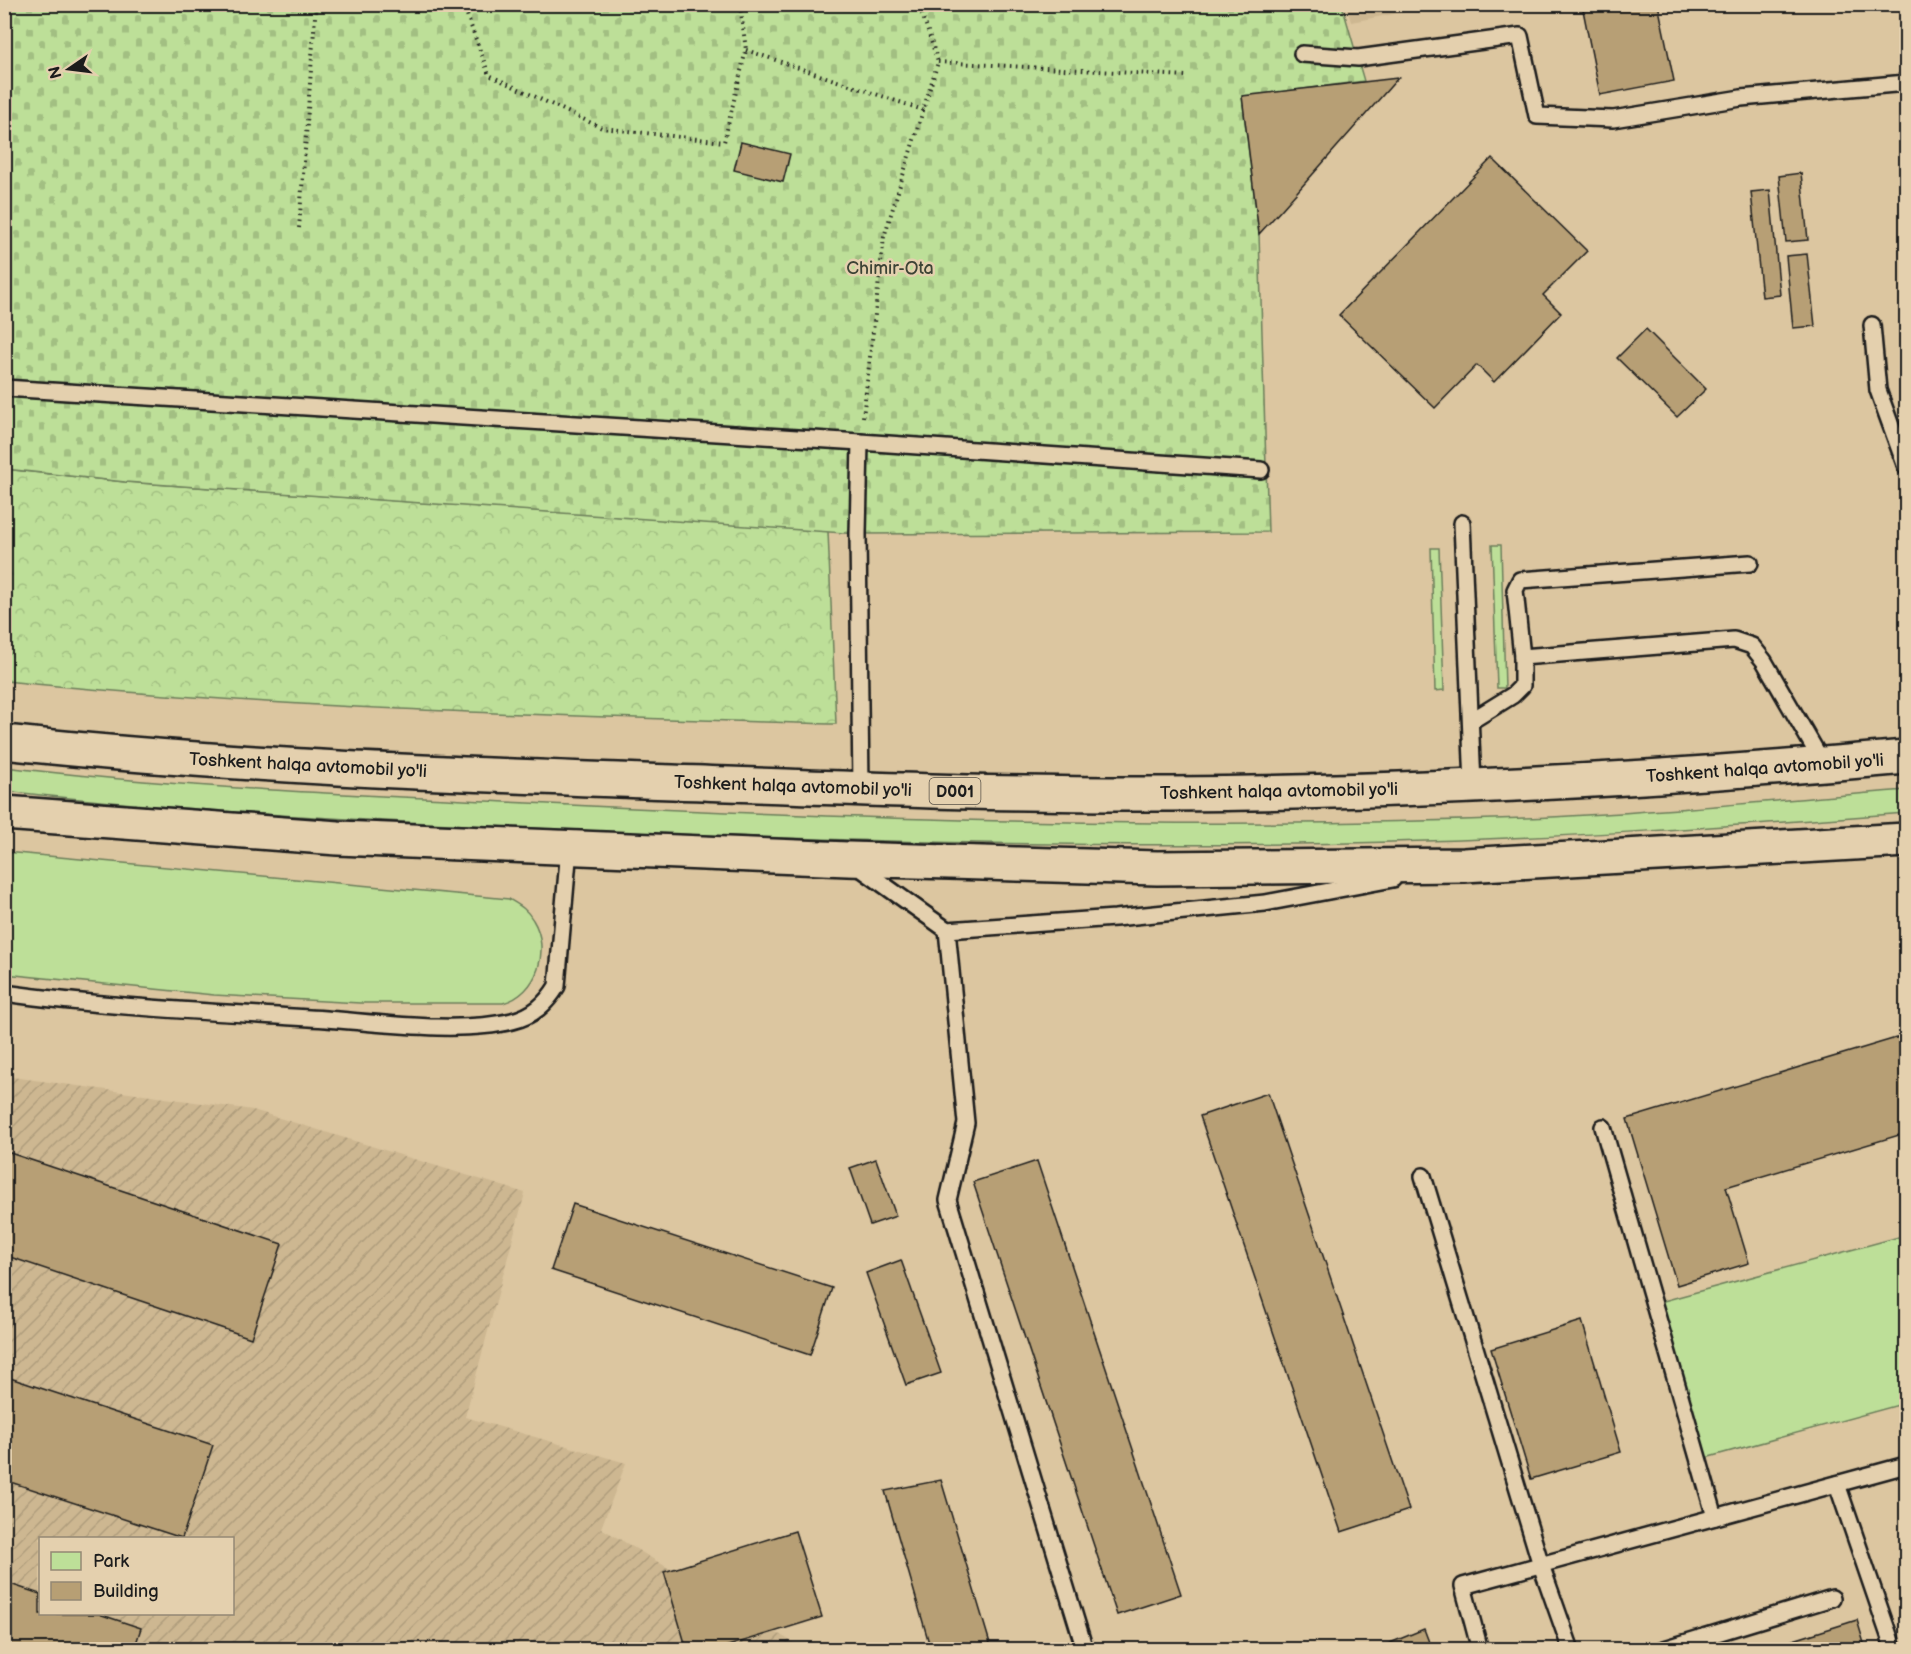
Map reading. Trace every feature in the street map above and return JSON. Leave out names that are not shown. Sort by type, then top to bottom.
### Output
[{"type":"highway","name":"Toshkent halqa avtomobil yo'li","points":[[4,742],[350,770],[861,788],[1170,794],[1473,785],[1824,765],[1906,757]]},
{"type":"highway","points":[[4,813],[338,838],[848,859],[1157,868],[1464,866],[1906,840]]},
{"type":"lane","points":[[1302,54],[1358,58],[1520,36],[1537,116],[1613,119],[1742,98],[1906,83]]},
{"type":"lane","points":[[1872,325],[1878,390],[1906,467]]},
{"type":"lane","points":[[4,388],[860,441],[1261,470]]},
{"type":"lane","points":[[860,441],[858,534],[861,788]]},
{"type":"lane","points":[[1462,523],[1473,785]]},
{"type":"lane","points":[[1471,721],[1513,695],[1522,686],[1522,657],[1515,590],[1520,580],[1750,563]]},
{"type":"lane","points":[[1522,657],[1734,640],[1752,646],[1824,765]]},
{"type":"lane","points":[[4,993],[74,1003],[419,1025],[494,1025],[514,1021],[531,1014],[547,1002],[557,986],[569,848]]},
{"type":"lane","points":[[848,859],[947,930],[1115,918],[1265,903],[1464,866]]},
{"type":"lane","points":[[947,930],[966,1123],[948,1200],[1085,1650]]},
{"type":"lane","points":[[1603,1127],[1715,1517]]},
{"type":"lane","points":[[1423,1176],[1540,1565],[1571,1650]]},
{"type":"lane","points":[[1480,1650],[1463,1586],[1906,1465]]},
{"type":"lane","points":[[1837,1484],[1894,1650]]},
{"type":"lane","points":[[1661,1650],[1832,1598]]},
{"type":"path","points":[[299,228],[316,4]]},
{"type":"path","points":[[463,4],[489,75],[602,128],[724,142],[746,50],[740,4]]},
{"type":"path","points":[[860,441],[884,237],[938,62],[918,4]]},
{"type":"path","points":[[746,50],[923,110]]},
{"type":"path","points":[[938,62],[1187,76]]},
{"type":"shaded area","points":[[1346,4],[1441,4],[1441,5],[1351,22]]},
{"type":"shaded area","points":[[5,1076],[253,1110],[525,1193],[465,1417],[626,1463],[601,1528],[804,1649],[5,1650]]},
{"type":"green space","name":"Chimir-Ota","points":[[5,5],[1342,5],[1364,81],[1242,97],[1259,234],[1268,532],[858,534],[125,482],[5,469]]},
{"type":"green space","points":[[4,469],[125,482],[828,531],[836,724],[316,705],[109,691],[5,681]]},
{"type":"green space","points":[[1492,545],[1501,545],[1505,688],[1497,688]]},
{"type":"green space","points":[[1431,548],[1439,548],[1444,690],[1435,691]]},
{"type":"green space","points":[[5,767],[140,781],[413,798],[792,815],[1037,822],[1403,822],[1525,818],[1668,810],[1906,790],[1906,813],[1649,831],[1391,842],[1192,845],[894,841],[448,824],[152,806],[5,791]]},
{"type":"green space","points":[[5,852],[509,899],[531,916],[541,944],[541,957],[533,980],[525,990],[515,998],[503,1003],[360,1003],[214,995],[5,974]]},
{"type":"green space","points":[[1906,1235],[1906,1403],[1698,1460],[1656,1303]]},
{"type":"building","points":[[1611,4],[1658,4],[1674,81],[1600,95],[1583,10]]},
{"type":"building","points":[[1398,78],[1282,209],[1259,234],[1242,96]]},
{"type":"building","points":[[741,142],[790,154],[783,182],[734,170]]},
{"type":"building","points":[[1492,158],[1587,251],[1543,295],[1561,313],[1494,382],[1477,365],[1435,408],[1339,315]]},
{"type":"building","points":[[1801,173],[1808,240],[1786,242],[1779,176]]},
{"type":"building","points":[[1770,190],[1780,295],[1762,297],[1751,192]]},
{"type":"building","points":[[1807,254],[1815,326],[1793,328],[1786,256]]},
{"type":"building","points":[[1646,329],[1706,389],[1677,417],[1617,358]]},
{"type":"building","points":[[1906,1035],[1906,1133],[1726,1187],[1749,1263],[1677,1285],[1627,1119]]},
{"type":"building","points":[[1268,1093],[1409,1510],[1341,1532],[1200,1116]]},
{"type":"building","points":[[4,1151],[282,1244],[251,1338],[4,1255]]},
{"type":"building","points":[[876,1159],[896,1216],[870,1225],[850,1168]]},
{"type":"building","points":[[1037,1161],[1181,1594],[1117,1615],[973,1182]]},
{"type":"building","points":[[573,1204],[832,1288],[810,1355],[551,1270]]},
{"type":"building","points":[[901,1260],[941,1373],[906,1385],[866,1273]]},
{"type":"building","points":[[1582,1321],[1621,1452],[1531,1479],[1491,1349]]},
{"type":"building","points":[[4,1376],[213,1445],[182,1537],[4,1480]]},
{"type":"building","points":[[941,1480],[992,1650],[931,1650],[885,1491]]},
{"type":"building","points":[[795,1531],[822,1617],[715,1650],[687,1650],[664,1572]]},
{"type":"building","points":[[4,1582],[39,1594],[39,1615],[102,1615],[141,1628],[134,1650],[4,1650]]},
{"type":"building","points":[[1857,1620],[1866,1650],[1762,1650]]},
{"type":"building","points":[[1424,1629],[1432,1650],[1373,1650]]}]
